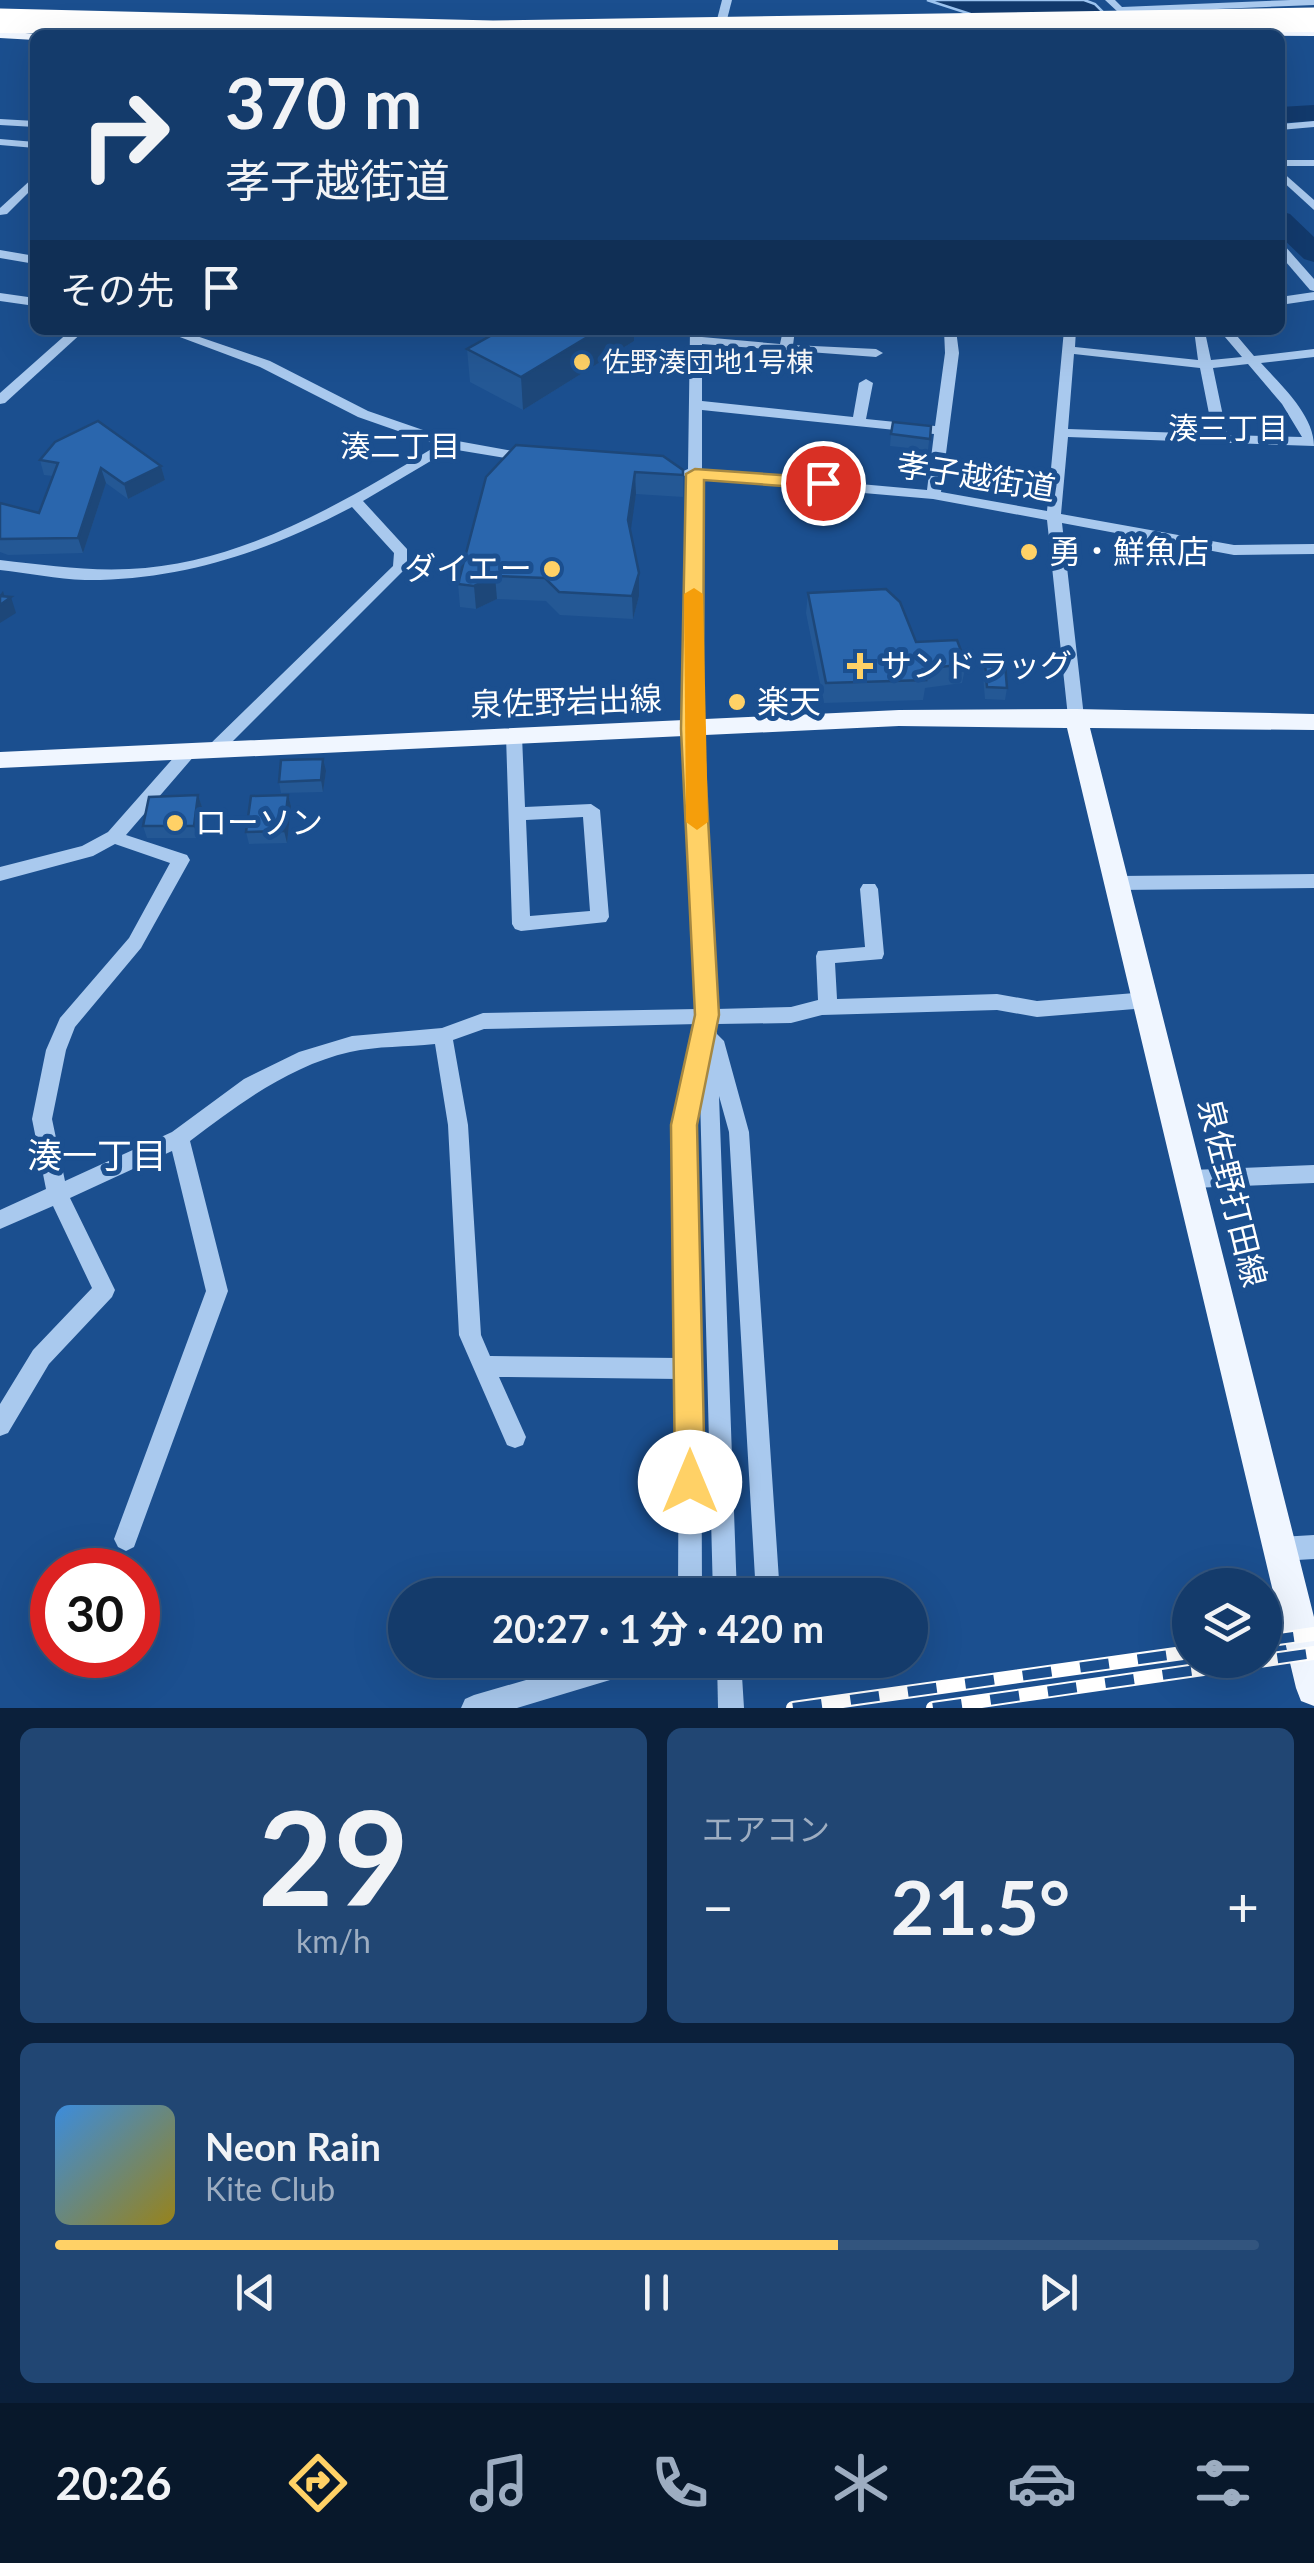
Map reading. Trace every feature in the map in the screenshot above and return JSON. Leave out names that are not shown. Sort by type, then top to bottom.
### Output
[{"type":"highway","points":[[622,30],[1314,14]]},
{"type":"highway","points":[[0,15],[360,30]]},
{"type":"highway","points":[[1285,30],[1314,30]]},
{"type":"highway","points":[[0,31],[30,32]]},
{"type":"main road","points":[[0,15],[719,29],[972,18],[1314,14]]},
{"type":"main road","points":[[1285,31],[1314,30]]},
{"type":"main road","points":[[0,31],[30,35]]},
{"type":"main road","name":"泉佐野打田線","points":[[1076,717],[1314,1688]]},
{"type":"main road","name":"泉佐野岩出線","points":[[0,760],[899,718],[1314,722]]},
{"type":"street","points":[[719,29],[727,0]]},
{"type":"street","points":[[1110,0],[1119,10],[1314,2]]},
{"type":"street","points":[[155,30],[162,20]]},
{"type":"street","points":[[0,122],[30,124]]},
{"type":"street","points":[[1285,127],[1314,124]]},
{"type":"street","points":[[0,142],[30,145]]},
{"type":"street","points":[[1285,164],[1314,163]]},
{"type":"street","points":[[1285,178],[1314,206]]},
{"type":"street","points":[[3,212],[30,184]]},
{"type":"street","points":[[0,254],[30,259]]},
{"type":"street","points":[[1285,254],[1314,287]]},
{"type":"street","points":[[0,296],[30,301]]},
{"type":"street","points":[[1285,298],[1314,296]]},
{"type":"street","points":[[0,400],[73,335]]},
{"type":"street","points":[[181,335],[265,364],[363,414],[449,444],[546,460]]},
{"type":"street","points":[[724,1578],[707,1015],[692,729],[696,335],[786,348],[876,353]]},
{"type":"street","points":[[786,348],[788,335]]},
{"type":"street","points":[[932,495],[952,353],[950,335]]},
{"type":"street","points":[[1070,335],[1054,517],[1076,717]]},
{"type":"street","points":[[1199,335],[1222,439]]},
{"type":"street","points":[[1229,335],[1288,402],[1313,442]]},
{"type":"street","points":[[1069,350],[1204,365],[1314,353]]},
{"type":"street","points":[[860,421],[866,384]]},
{"type":"street","points":[[698,404],[942,430]]},
{"type":"street","points":[[1062,433],[1313,442]]},
{"type":"street","points":[[0,565],[86,575],[162,569],[280,540],[356,502],[449,444]]},
{"type":"street","name":"孝子越街道","points":[[676,472],[932,495],[1234,550],[1314,548]]},
{"type":"street","points":[[0,874],[87,851],[114,837],[400,567],[402,552],[356,502]]},
{"type":"street","points":[[514,736],[520,924],[600,917],[591,810],[517,814]]},
{"type":"street","points":[[0,1425],[41,1357],[104,1290],[58,1195],[42,1119],[56,1050],[67,1023],[136,943],[181,860],[114,837]]},
{"type":"street","points":[[1118,883],[1314,882]]},
{"type":"street","points":[[828,1008],[826,956],[875,954],[868,888]]},
{"type":"street","points":[[0,1220],[180,1138],[251,1084],[306,1058],[352,1044],[443,1036],[483,1021],[791,1015],[828,1008],[997,1002],[1037,1008],[1148,1000]]},
{"type":"street","points":[[690,1578],[684,1125],[707,1015]]},
{"type":"street","points":[[707,1015],[739,1132],[767,1578]]},
{"type":"street","points":[[443,1036],[458,1125],[470,1336],[515,1438]]},
{"type":"street","points":[[126,1540],[217,1290],[180,1138]]},
{"type":"street","points":[[1192,1179],[1314,1174]]},
{"type":"street","points":[[484,1366],[690,1369]]},
{"type":"street","points":[[1280,1550],[1314,1547]]},
{"type":"street","points":[[474,1708],[578,1678]]},
{"type":"street","points":[[730,1678],[732,1708]]},
{"type":"water","points":[[927,0],[1084,0],[1095,4],[1121,30],[1020,30]]},
{"type":"building","points":[[492,335],[591,335],[521,377],[467,349]]},
{"type":"building","points":[[98,421],[161,466],[124,484],[101,468],[78,538],[0,539],[0,503],[39,513],[58,463],[40,460],[55,442]]},
{"type":"building","points":[[893,422],[931,426],[930,439],[891,434]]},
{"type":"building","name":"ダイエー","points":[[516,445],[663,456],[683,470],[683,475],[635,472],[628,520],[639,573],[632,596],[559,592],[545,578],[495,576],[474,586],[458,584],[486,477]]},
{"type":"building","points":[[886,589],[900,602],[916,642],[957,640],[966,664],[923,669],[926,680],[826,683],[808,593]]},
{"type":"building","points":[[985,663],[1005,664],[1007,688],[987,687]]},
{"type":"building","points":[[323,759],[321,780],[279,782],[281,760]]},
{"type":"building","points":[[198,795],[194,826],[143,826],[149,797]]},
{"type":"building","points":[[288,795],[284,831],[246,832],[251,796]]},
{"type":"waterway","points":[[1285,115],[1314,113]]},
{"type":"waterway","points":[[1285,225],[1314,253]]},
{"type":"railway","points":[[1282,1639],[1314,1634]]},
{"type":"railway","points":[[933,1708],[1314,1653]]},
{"type":"railway","points":[[793,1708],[1172,1655]]},
{"type":"slow traffic","points":[[694,594],[692,729],[697,822]]},
{"type":"place","name":"佐野湊団地1号棟","points":[[582,362]]},
{"type":"place","name":"勇・鮮魚店","points":[[1029,552]]},
{"type":"place","name":"ダイエー","points":[[552,569]]},
{"type":"place","name":"サンドラッグ","points":[[860,666]]},
{"type":"place","name":"楽天","points":[[737,702]]},
{"type":"place","name":"ローソン","points":[[175,823]]},
{"type":"district","name":"湊三丁目","points":[[1228,429]]},
{"type":"district","name":"湊二丁目","points":[[400,447]]},
{"type":"district","name":"湊一丁目","points":[[97,1156]]},
{"type":"route","points":[[690,1482],[684,1125],[707,1015],[692,729],[695,474],[823,483]]}]
